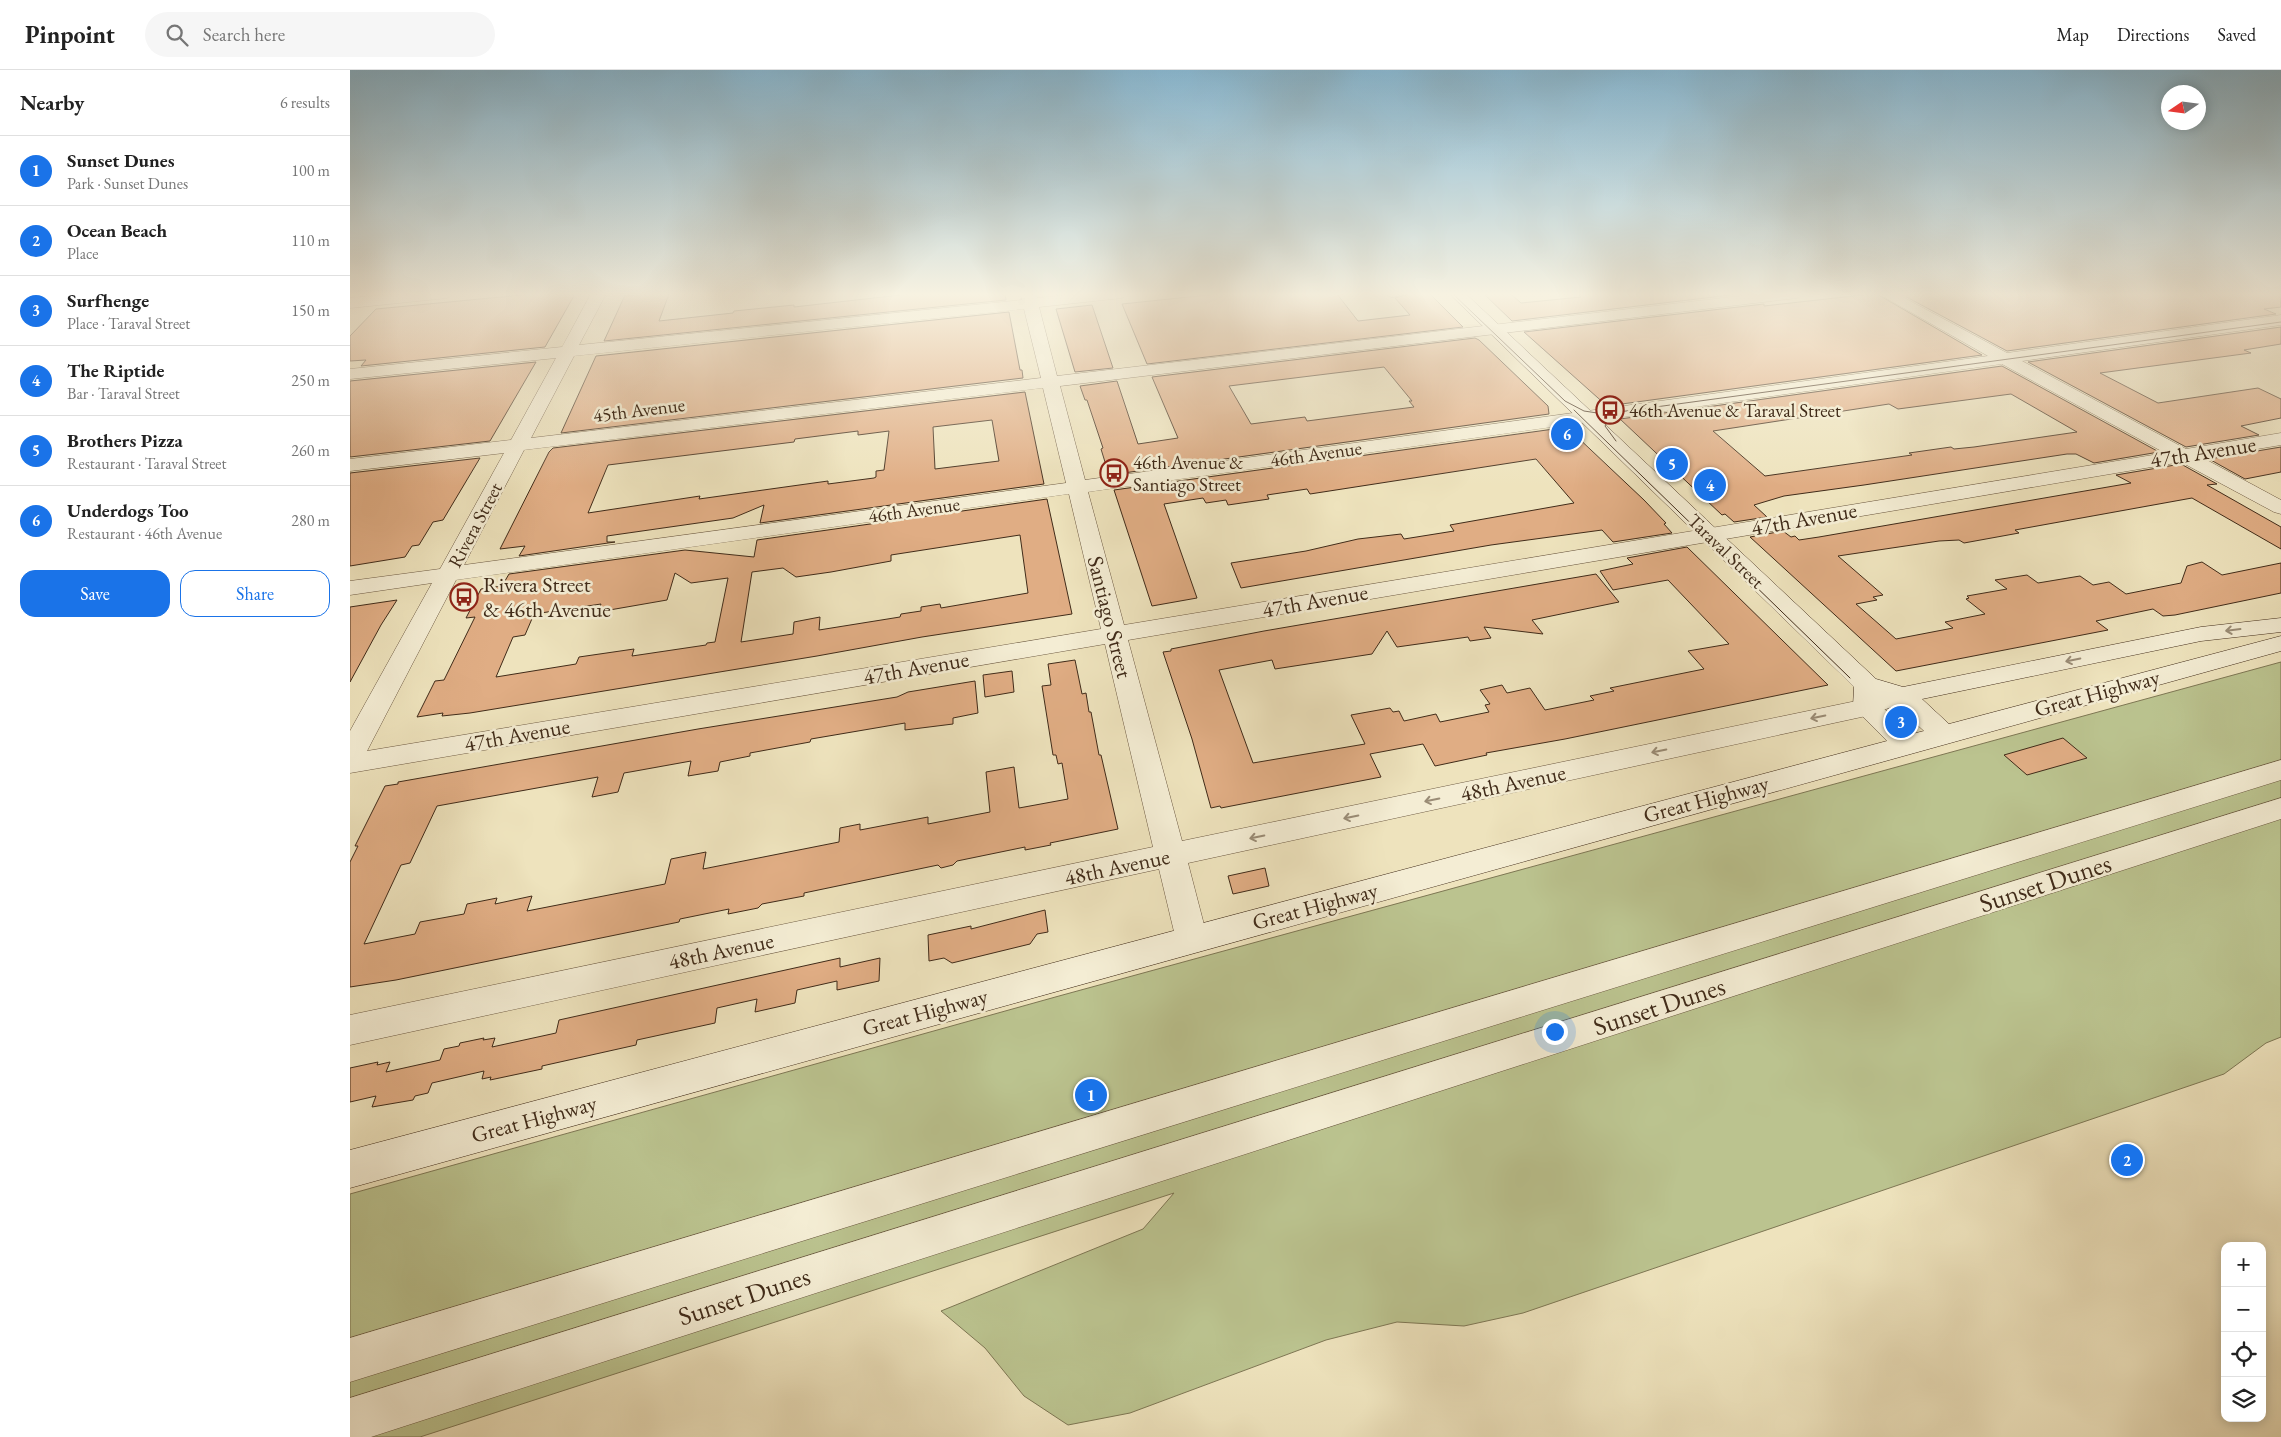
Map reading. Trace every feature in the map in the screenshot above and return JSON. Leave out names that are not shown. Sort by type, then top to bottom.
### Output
[{"type":"street","points":[[350,374],[504,358]]},
{"type":"street","name":"Rivera Street","points":[[350,756],[564,358]]},
{"type":"street","name":"Santiago Street","points":[[1044,358],[1192,940]]},
{"type":"street","name":"45th Avenue","points":[[350,465],[1257,358]]},
{"type":"street","points":[[1505,358],[1561,413],[1585,417]]},
{"type":"street","name":"46th Avenue","points":[[350,588],[2014,358]]},
{"type":"street","points":[[2005,359],[2281,508]]},
{"type":"street","name":"Taraval Street","points":[[1585,417],[1879,697],[1945,735]]},
{"type":"street","name":"47th Avenue","points":[[350,763],[2281,439]]},
{"type":"street","name":"48th Avenue","points":[[350,1030],[1171,856],[1879,697],[2201,634],[2281,625]]},
{"type":"street","name":"Great Highway","points":[[350,1169],[2281,643]]},
{"type":"street","name":"Taraval Street","points":[[1879,697],[1908,745]]},
{"type":"street","name":"Sunset Dunes","points":[[350,1360],[2281,770]]},
{"type":"street","name":"Sunset Dunes","points":[[350,1421],[2281,808]]},
{"type":"green space","points":[[2281,662],[2281,1037],[2266,1043],[2224,1074],[1523,1313],[1464,1326],[1397,1322],[1326,1340],[1130,1413],[1068,1425],[1024,1396],[985,1348],[941,1311],[1143,1229],[1174,1193],[420,1437],[350,1437],[350,1194],[1059,996]]},
{"type":"building","points":[[350,358],[440,358],[361,366],[366,360],[350,361]]},
{"type":"building","points":[[595,358],[1018,358],[1020,370],[1022,370],[1023,378],[561,433]]},
{"type":"building","points":[[1071,358],[1110,358],[1113,368],[1075,372]]},
{"type":"building","points":[[1144,358],[1200,358],[1147,364]]},
{"type":"building","points":[[1311,358],[1498,358],[1548,406],[1549,414],[1109,475],[1101,449],[1103,448],[1087,400],[1085,400],[1080,386],[1117,381],[1138,444],[1178,438],[1152,377]],"holes":[[[1384,367],[1412,401],[1409,401],[1414,407],[1307,421],[1305,417],[1251,424],[1229,386]]]},
{"type":"building","points":[[1553,358],[1961,358],[1607,406]]},
{"type":"building","points":[[2058,358],[2215,358],[2100,373],[2158,403],[2258,388],[2281,399],[2281,418],[2241,426],[2259,435],[2186,447],[2028,362]]},
{"type":"building","points":[[536,362],[490,441],[350,457],[350,381]]},
{"type":"building","points":[[2002,366],[2159,452],[2094,463],[2076,454],[2067,454],[1784,496],[1754,505],[1767,517],[1734,522],[1725,514],[1722,515],[1620,419]],"holes":[[[2011,394],[2077,432],[1974,447],[1954,449],[1951,447],[1909,453],[1912,455],[1765,476],[1713,431],[1889,404],[1898,409]]]},
{"type":"building","points":[[1025,392],[1044,484],[760,523],[764,505],[733,518],[607,536],[607,542],[615,542],[519,556],[525,546],[500,549],[549,452],[553,448]],"holes":[[[992,420],[999,461],[935,469],[933,427]],[[858,431],[858,435],[889,431],[884,470],[876,471],[876,477],[874,478],[828,484],[828,481],[699,499],[700,496],[588,513],[608,465],[794,442],[795,439]]]},
{"type":"building","points":[[1554,429],[1573,433],[1644,500],[1666,523],[1664,524],[1672,533],[1613,542],[1602,530],[1491,545],[1241,588],[1231,563],[1306,551],[1358,539],[1401,534],[1404,539],[1454,531],[1450,525],[1574,503],[1536,459],[1310,494],[1307,489],[1267,495],[1269,499],[1228,505],[1226,500],[1206,503],[1203,498],[1164,504],[1197,598],[1152,606],[1114,490]]},
{"type":"building","points":[[2281,447],[2281,472],[2245,479],[2209,459]]},
{"type":"building","points":[[480,458],[443,520],[433,522],[419,545],[412,546],[405,557],[350,566],[350,473]]},
{"type":"building","points":[[2181,464],[2217,484],[2207,485],[2281,527],[2281,549],[2192,498],[2015,530],[2019,533],[1964,543],[1959,540],[1939,541],[1838,556],[1883,595],[1873,597],[1877,600],[1856,604],[1896,639],[1953,628],[1945,622],[1985,614],[1966,599],[1969,598],[1967,596],[2007,589],[1995,580],[2027,575],[2038,583],[2080,576],[2093,585],[2109,582],[2126,594],[2181,583],[2187,566],[2202,562],[2222,575],[2281,563],[2281,593],[2175,615],[2163,616],[2153,609],[2096,621],[2108,630],[1896,671],[1750,537],[1783,531],[1791,537],[1795,536],[1799,540],[1819,537],[2131,483],[2116,475]]},
{"type":"building","points":[[1047,499],[1072,614],[922,637],[470,713],[442,716],[443,713],[417,717],[435,681],[444,680],[475,617],[466,618],[481,589],[502,586],[509,574],[685,550],[754,557],[757,540]],"holes":[[[1020,535],[1028,593],[941,608],[940,604],[921,607],[921,611],[901,614],[900,617],[819,630],[820,617],[794,622],[793,634],[741,642],[752,572],[783,568],[796,577],[891,561],[891,555]],[[675,573],[691,583],[728,578],[715,642],[632,656],[634,649],[579,657],[576,664],[496,677],[513,637],[525,635],[534,614],[601,604],[598,612],[667,600]]]},
{"type":"building","points":[[1687,547],[1828,685],[1565,739],[1486,753],[1487,755],[1435,766],[1423,744],[1370,754],[1381,777],[1221,808],[1220,806],[1211,808],[1192,739],[1163,652],[1264,631],[1596,574],[1619,602],[1532,620],[1543,634],[1484,627],[1491,638],[1470,641],[1468,637],[1397,647],[1387,631],[1372,654],[1275,669],[1272,660],[1219,670],[1253,763],[1365,744],[1351,715],[1390,708],[1393,712],[1399,711],[1404,721],[1436,714],[1440,722],[1489,712],[1485,705],[1490,704],[1480,690],[1502,685],[1507,693],[1530,688],[1545,710],[1594,700],[1590,696],[1614,691],[1610,688],[1704,669],[1688,651],[1729,644],[1668,580],[1613,590],[1600,571],[1633,564],[1627,558]]},
{"type":"building","points":[[397,600],[381,625],[350,682],[350,607]]},
{"type":"building","points":[[1075,660],[1082,694],[1086,693],[1089,712],[1091,712],[1099,755],[1101,755],[1118,829],[1050,843],[1051,845],[1025,850],[1025,847],[957,861],[953,865],[941,868],[938,865],[804,893],[804,896],[762,904],[758,908],[728,914],[729,909],[680,919],[679,922],[396,980],[350,987],[350,862],[358,846],[355,846],[385,786],[398,784],[398,782],[698,729],[897,697],[908,692],[975,681],[978,713],[953,718],[953,724],[905,730],[905,723],[811,739],[810,742],[750,753],[750,756],[720,762],[718,771],[688,776],[691,761],[624,773],[618,792],[592,797],[598,777],[437,806],[410,863],[401,865],[364,944],[415,934],[420,922],[464,914],[467,904],[497,898],[495,904],[532,896],[527,911],[665,884],[671,859],[706,852],[703,869],[839,842],[840,828],[860,824],[860,830],[928,817],[928,824],[990,812],[986,772],[1014,767],[1019,808],[1068,799],[1062,763],[1058,764],[1056,755],[1053,755],[1042,686],[1051,685],[1048,664]]},
{"type":"building","points":[[1012,671],[1014,692],[985,697],[983,675]]},
{"type":"building","points":[[2063,738],[2087,758],[2027,775],[2004,755]]},
{"type":"building","points":[[1265,868],[1269,886],[1233,894],[1228,876]]},
{"type":"building","points":[[1045,910],[1048,932],[1037,934],[1030,944],[952,963],[944,958],[929,961],[928,935],[971,926],[971,929]]},
{"type":"building","points":[[840,958],[840,967],[880,958],[879,981],[837,990],[837,981],[797,990],[795,1003],[755,1012],[757,999],[717,1008],[715,1023],[637,1040],[636,1045],[542,1066],[542,1069],[490,1080],[491,1077],[482,1079],[484,1071],[432,1083],[428,1093],[415,1096],[413,1100],[372,1107],[376,1096],[350,1102],[350,1068],[378,1062],[377,1065],[390,1062],[386,1072],[440,1060],[444,1049],[459,1046],[460,1043],[484,1038],[483,1040],[495,1038],[492,1047],[556,1033],[559,1020]]},
{"type":"tram line","points":[[1520,358],[1565,401],[1584,411],[1604,414],[2018,358]]},
{"type":"tram line","points":[[1574,410],[1850,678]]},
{"type":"tram line","points":[[1616,441],[1605,426],[1608,420],[1619,415]]},
{"type":"place","name":"46th Avenue & Taraval Street","points":[[1610,410]]},
{"type":"place","name":"Underdogs Too","points":[[1567,434]]},
{"type":"place","name":"Brothers Pizza","points":[[1672,464]]},
{"type":"place","name":"46th Avenue & Santiago Street","points":[[1114,473]]},
{"type":"place","name":"The Riptide","points":[[1710,485]]},
{"type":"place","name":"Rivera Street & 46th Avenue","points":[[464,597]]},
{"type":"place","name":"Surfhenge","points":[[1901,722]]},
{"type":"place","name":"Sunset Dunes","points":[[1091,1095]]},
{"type":"place","name":"Ocean Beach","points":[[2127,1160]]}]
